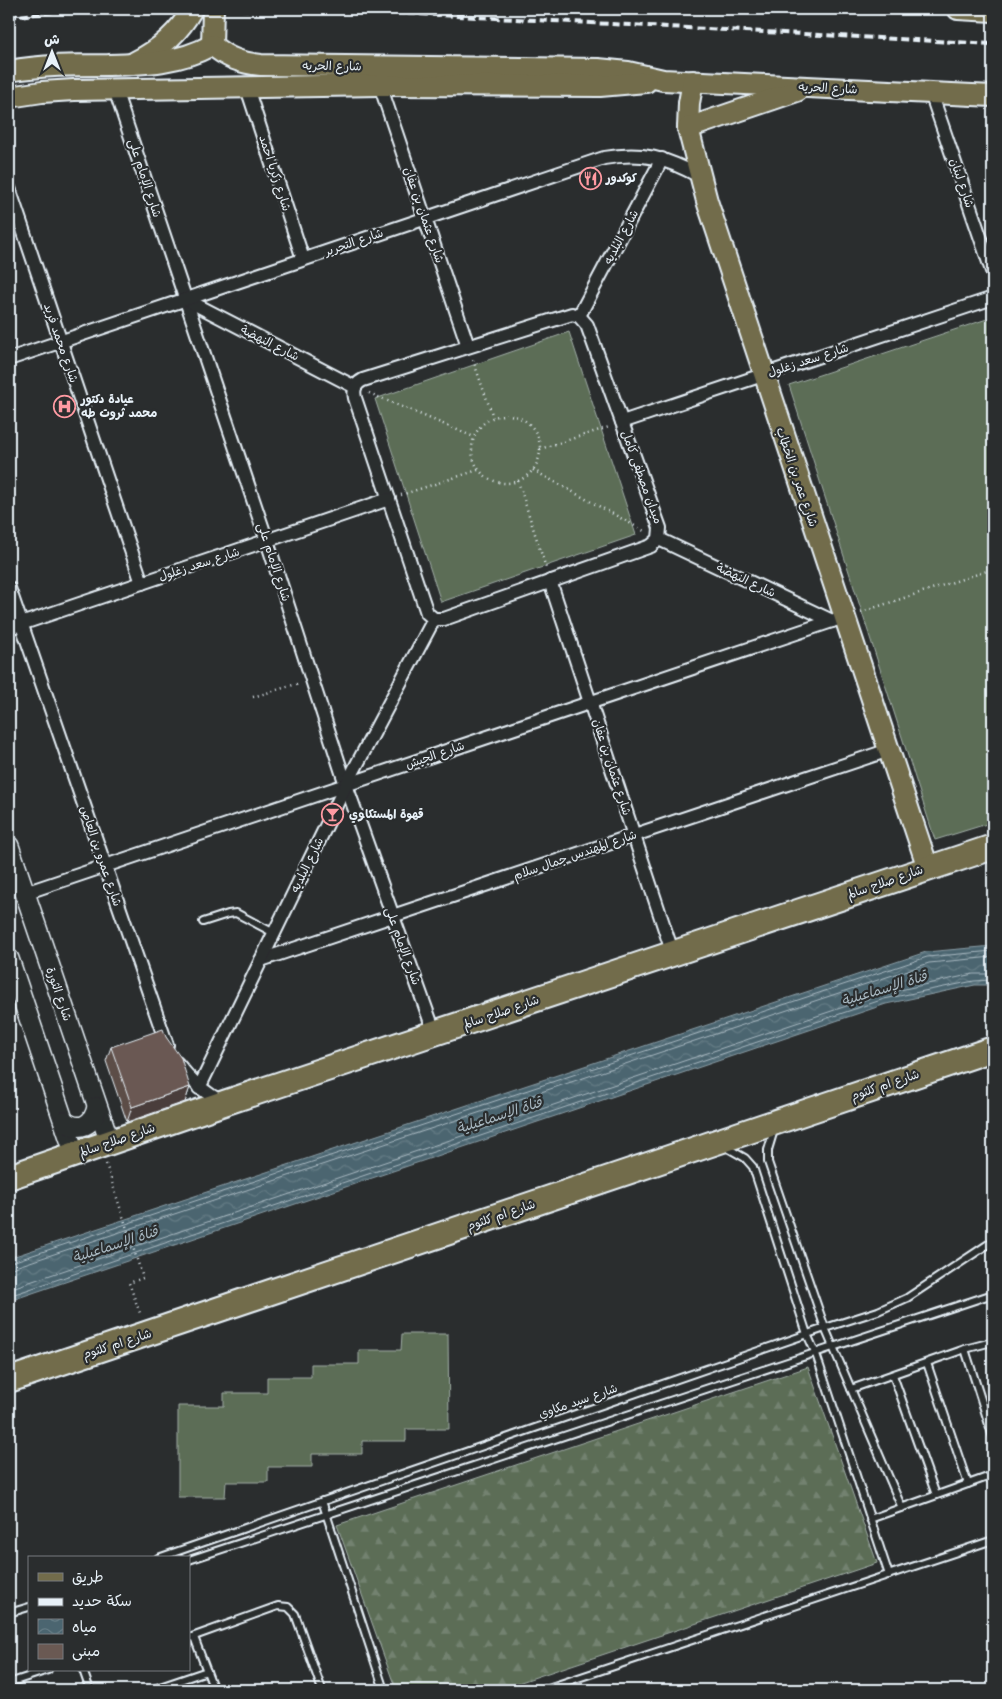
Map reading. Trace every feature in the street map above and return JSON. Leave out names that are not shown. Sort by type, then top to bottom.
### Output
[{"type":"highway","name":"شارع صلاح سالم","points":[[9,1177],[224,1103],[993,847]]},
{"type":"highway","name":"شارع ام كلثوم","points":[[9,1380],[993,1049]]},
{"type":"main road","points":[[131,64],[152,52],[172,37],[192,9]]},
{"type":"main road","points":[[9,71],[57,66],[157,63],[183,58],[199,52],[212,44],[213,9]]},
{"type":"main road","points":[[958,9],[986,10]]},
{"type":"main road","name":"شارع الحريه","points":[[212,44],[223,54],[246,64],[598,69],[628,72],[663,80]]},
{"type":"main road","name":"شارع الحريه","points":[[9,97],[42,92],[380,85],[600,86],[663,80],[993,96]]},
{"type":"main road","name":"شارع عمر بن الخطاب","points":[[692,81],[688,128],[699,176],[838,619],[889,750],[928,868]]},
{"type":"main road","points":[[688,128],[806,88]]},
{"type":"street","name":"شارع عثمان بن عفان","points":[[380,85],[468,346]]},
{"type":"street","name":"شارع زكريا احمد","points":[[247,88],[303,259]]},
{"type":"street","name":"شارع الإمام على","points":[[115,90],[313,678],[346,785],[435,1034]]},
{"type":"street","name":"شارع لبنان","points":[[931,93],[993,274]]},
{"type":"street","name":"شارع التحرير","points":[[9,359],[604,158],[633,154],[662,159],[681,166],[699,176]]},
{"type":"street","name":"شارع البلديه","points":[[579,316],[662,159]]},
{"type":"street","name":"شارع محمد فريد","points":[[9,188],[142,583]]},
{"type":"street","name":"شارع سعد زغلول","points":[[622,422],[993,298]]},
{"type":"street","name":"شارع النهضة","points":[[185,299],[354,387]]},
{"type":"street","points":[[434,619],[427,613],[354,398],[354,387],[362,380],[564,315],[572,314],[579,316]]},
{"type":"street","name":"ميدان مصطفى كامل","points":[[434,619],[444,619],[651,546],[659,539],[660,528],[622,422],[587,325],[579,316]]},
{"type":"street","name":"شارع سعد زغلول","points":[[9,628],[389,499]]},
{"type":"street","name":"شارع النهضة","points":[[659,539],[838,619]]},
{"type":"street","name":"شارع عثمان بن عفان","points":[[550,581],[674,954]]},
{"type":"street","name":"شارع عمرو بن العاص","points":[[9,588],[168,1047],[176,1062],[187,1076],[199,1088],[224,1103]]},
{"type":"street","name":"شارع البلديه","points":[[199,1088],[346,785],[434,619]]},
{"type":"street","name":"شارع الجيش","points":[[25,893],[838,619]]},
{"type":"street","name":"شارع المهندس جمال سلام","points":[[261,960],[889,750]]},
{"type":"street","name":"شارع الثورة","points":[[9,846],[97,1107],[105,1145]]},
{"type":"street","points":[[9,959],[76,1155]]},
{"type":"street","points":[[64,1121],[78,1127],[85,1125],[96,1114],[97,1107]]},
{"type":"lane","points":[[203,922],[236,913],[274,932]]},
{"type":"lane","points":[[783,1120],[776,1126],[771,1138],[768,1162],[825,1328],[902,1508]]},
{"type":"lane","points":[[711,1144],[722,1145],[734,1150],[753,1167],[807,1334],[816,1354],[889,1575]]},
{"type":"lane","name":"شارع سيد مكاوي","points":[[164,1556],[878,1311],[907,1298],[993,1241]]},
{"type":"lane","points":[[190,1560],[993,1294]]},
{"type":"lane","points":[[851,1389],[965,1349],[993,1343]]},
{"type":"lane","points":[[965,1349],[993,1437]]},
{"type":"lane","points":[[927,1363],[968,1484]]},
{"type":"lane","points":[[893,1375],[936,1495]]},
{"type":"lane","points":[[870,1519],[993,1474]]},
{"type":"lane","points":[[322,1501],[384,1690]]},
{"type":"lane","points":[[542,1690],[993,1540]]},
{"type":"lane","points":[[214,1690],[191,1638],[278,1606],[288,1607],[295,1614],[322,1690]]},
{"type":"lane","points":[[9,1613],[28,1608]]},
{"type":"lane","points":[[151,1690],[207,1671]]},
{"type":"lane","points":[[9,1683],[42,1672]]},
{"type":"lane","points":[[84,1672],[90,1690]]},
{"type":"path","points":[[468,346],[493,417]]},
{"type":"path","points":[[354,387],[474,437]]},
{"type":"path","points":[[510,415],[525,421],[536,433],[540,449],[539,457],[533,470],[518,482],[503,484],[483,475],[478,470],[472,457],[471,450],[474,437],[481,425],[493,417],[510,415]]},
{"type":"path","points":[[540,449],[622,422]]},
{"type":"path","points":[[389,499],[478,470]]},
{"type":"path","points":[[533,470],[659,539]]},
{"type":"path","points":[[518,482],[550,581]]},
{"type":"path","points":[[838,619],[993,569]]},
{"type":"path","points":[[253,697],[313,678]]},
{"type":"path","points":[[105,1145],[121,1213],[143,1278],[130,1283],[148,1334]]},
{"type":"green space","points":[[993,317],[993,822],[935,840],[789,385]]},
{"type":"green space","points":[[569,332],[636,535],[441,602],[375,399]]},
{"type":"green space","points":[[402,1334],[448,1334],[449,1429],[406,1429],[406,1441],[362,1441],[362,1454],[312,1454],[312,1467],[268,1467],[268,1482],[226,1482],[225,1497],[178,1497],[178,1406],[224,1406],[224,1393],[267,1393],[267,1377],[311,1377],[311,1364],[359,1364],[359,1350],[401,1350]]},
{"type":"green space","points":[[808,1367],[877,1563],[497,1690],[396,1690],[337,1525]]},
{"type":"water","name":"قناة الإسماعيلية","points":[[993,946],[993,985],[975,985],[886,1004],[9,1301],[9,1258],[926,952]]},
{"type":"building","points":[[163,1029],[166,1037],[181,1058],[190,1087],[132,1107],[111,1047]]},
{"type":"railway","points":[[9,17],[62,11],[141,9]]},
{"type":"railway","points":[[228,9],[343,10],[993,44]]},
{"type":"place","name":"كوكدور","points":[[590,178]]},
{"type":"place","name":"عيادة دكتور محمد ثروت طه","points":[[65,406]]},
{"type":"place","name":"قهوة المستكاوي","points":[[333,814]]}]
